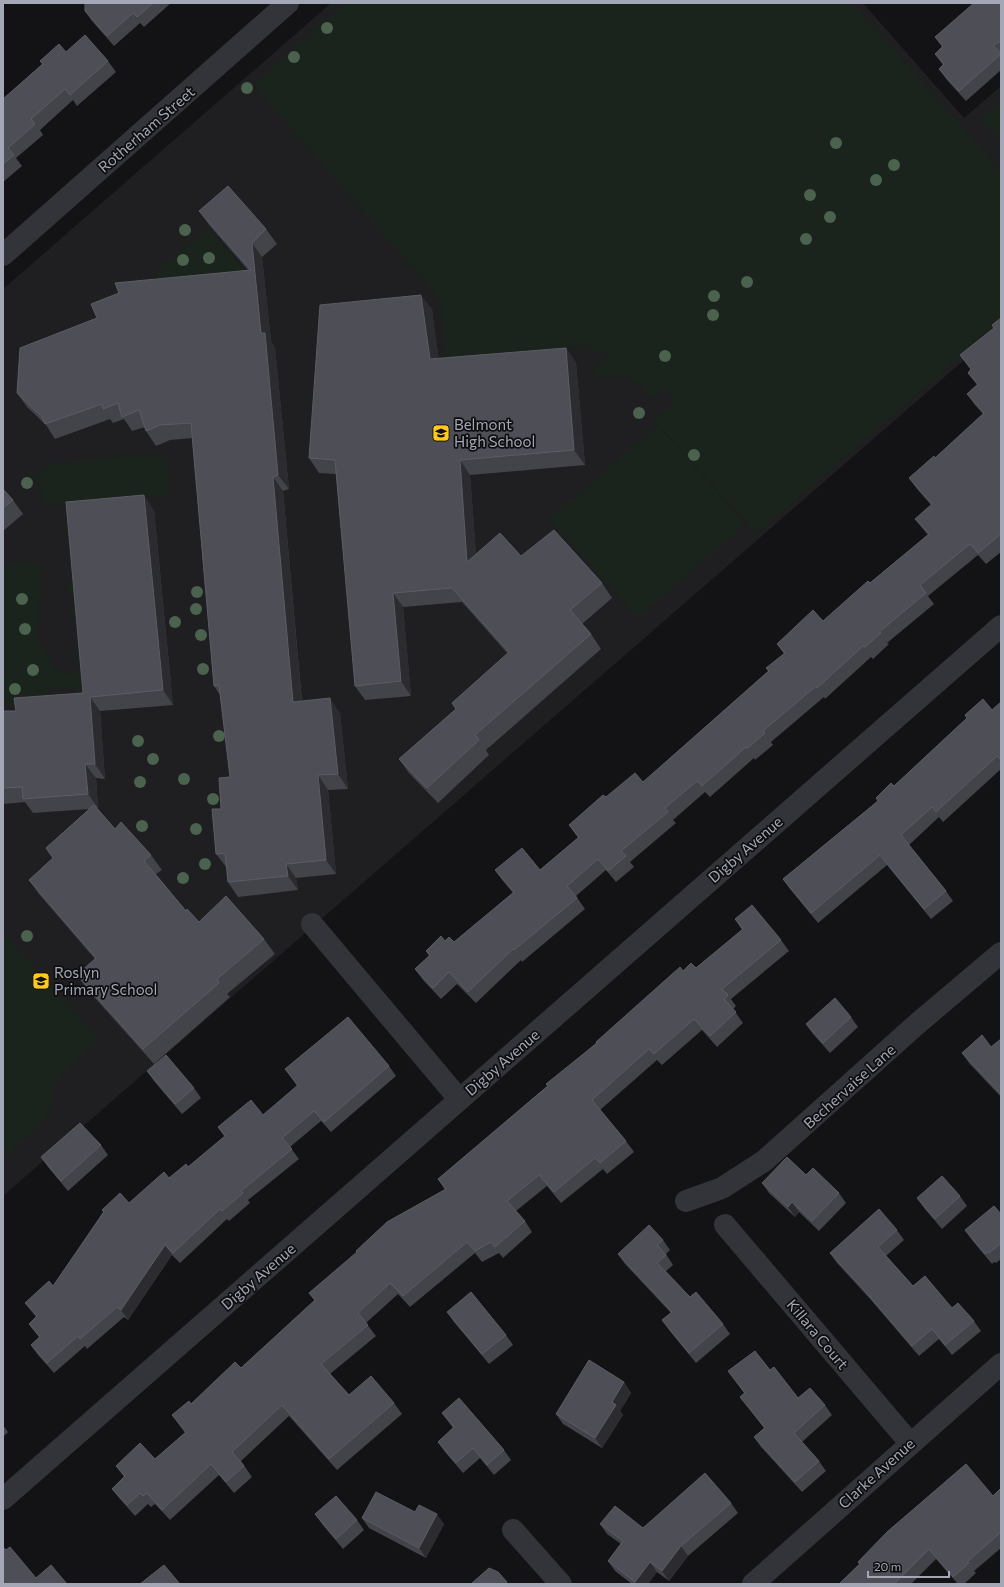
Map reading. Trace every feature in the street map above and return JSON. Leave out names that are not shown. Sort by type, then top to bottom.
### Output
[{"type":"street","name":"Rotherham Street","points":[[3,255],[288,3]]},
{"type":"street","name":"Digby Avenue","points":[[3,1499],[1001,626]]},
{"type":"street","points":[[312,924],[459,1099]]},
{"type":"street","name":"Bechervaise Lane","points":[[686,1201],[722,1188],[764,1161],[917,1024],[1001,953]]},
{"type":"street","name":"Killara Court","points":[[725,1225],[910,1443]]},
{"type":"street","name":"Clarke Avenue","points":[[753,1584],[910,1443],[1001,1364]]},
{"type":"street","points":[[513,1530],[561,1584]]},
{"type":"shaded area","name":"Belmont High School","points":[[331,3],[863,3],[964,118],[1001,86],[1001,328],[3,1196],[3,289]]},
{"type":"shaded area","points":[[345,3],[853,3],[1001,171],[1001,321],[757,534],[654,420],[673,404],[667,398],[672,394],[665,387],[651,398],[638,384],[627,378],[621,376],[595,377],[593,369],[606,359],[605,351],[597,354],[586,345],[446,359],[440,299],[253,85]]},
{"type":"shaded area","points":[[1001,101],[1001,144],[980,119]]},
{"type":"shaded area","points":[[208,228],[246,271],[162,289],[155,273]]},
{"type":"shaded area","points":[[658,425],[745,524],[638,618],[549,519]]},
{"type":"shaded area","points":[[160,453],[160,458],[167,458],[170,495],[42,506],[41,484],[35,478],[51,463]]},
{"type":"shaded area","points":[[77,518],[92,705],[85,704],[74,688],[48,689],[49,702],[3,706],[3,565],[33,561],[42,570],[37,637],[42,648],[50,657],[53,668],[64,674],[77,673],[79,664],[75,653],[79,642],[79,636],[77,626],[70,610],[75,603],[73,596],[67,591],[75,575],[71,544],[66,536],[65,528],[70,519]]},
{"type":"shaded area","points":[[3,932],[98,1039],[52,1086],[52,1106],[42,1124],[3,1158]]},
{"type":"building","points":[[85,3],[153,3],[137,17],[133,13],[107,36],[85,11]]},
{"type":"building","points":[[974,3],[1001,3],[1001,41],[993,45],[1001,54],[959,91],[939,69],[944,64],[935,54],[943,46],[935,37]]},
{"type":"building","points":[[85,35],[108,61],[70,95],[65,89],[31,119],[35,124],[8,148],[14,155],[3,164],[3,99],[43,64],[40,61],[59,44],[66,52]]},
{"type":"building","points":[[228,186],[266,229],[252,243],[261,333],[265,333],[278,475],[273,477],[293,702],[330,698],[338,774],[318,775],[326,860],[286,864],[288,876],[228,882],[225,853],[216,854],[212,809],[221,809],[219,778],[230,777],[219,685],[214,686],[191,423],[160,425],[146,431],[139,410],[122,417],[118,403],[103,409],[102,404],[45,424],[42,417],[17,393],[20,348],[97,318],[91,304],[119,293],[115,283],[251,270],[199,211]]},
{"type":"building","points":[[421,295],[430,359],[566,348],[574,450],[460,460],[467,562],[500,533],[521,556],[554,530],[602,583],[570,610],[591,634],[475,735],[479,740],[427,788],[399,759],[456,709],[452,703],[509,652],[452,588],[393,593],[401,681],[355,686],[335,460],[309,458],[320,305]]},
{"type":"building","points":[[1001,318],[1001,534],[978,553],[970,544],[920,585],[926,593],[879,632],[881,633],[865,647],[863,646],[817,688],[816,686],[763,731],[765,733],[748,748],[746,747],[702,786],[697,781],[665,808],[668,812],[621,851],[626,856],[608,871],[598,859],[567,886],[577,898],[514,950],[513,949],[468,992],[449,972],[433,988],[415,969],[430,955],[426,951],[441,936],[445,941],[449,937],[454,942],[514,892],[495,870],[522,848],[540,870],[579,837],[569,825],[603,795],[606,797],[635,773],[643,782],[769,671],[766,668],[785,653],[777,644],[813,610],[823,621],[868,581],[870,583],[929,534],[915,519],[932,504],[909,478],[934,456],[935,458],[984,413],[967,394],[978,384],[968,373],[971,369],[960,355],[994,328],[992,325]]},
{"type":"building","points":[[3,489],[13,500],[3,508]]},
{"type":"building","points":[[144,495],[163,690],[90,697],[95,764],[85,764],[88,794],[23,799],[22,787],[3,788],[3,711],[16,711],[14,698],[83,693],[66,502]]},
{"type":"building","points":[[983,699],[992,710],[1001,702],[1001,760],[997,756],[936,812],[932,807],[901,835],[946,891],[924,909],[880,855],[811,913],[783,879],[878,801],[876,798],[891,783],[894,786],[967,718],[965,715]]},
{"type":"building","points":[[94,805],[115,829],[121,822],[151,855],[144,861],[186,911],[187,909],[199,922],[226,896],[264,939],[217,979],[219,983],[143,1049],[77,975],[96,958],[29,880],[53,858],[46,848]]},
{"type":"building","points":[[752,905],[781,940],[722,989],[728,995],[724,999],[736,1012],[710,1036],[694,1019],[654,1054],[649,1049],[592,1100],[626,1141],[600,1163],[595,1158],[554,1192],[539,1175],[507,1201],[525,1221],[495,1247],[491,1242],[475,1251],[467,1242],[403,1296],[390,1283],[358,1313],[368,1325],[321,1364],[349,1395],[371,1376],[394,1403],[329,1459],[282,1405],[232,1452],[244,1466],[226,1482],[211,1464],[162,1510],[147,1493],[143,1496],[140,1493],[127,1505],[112,1489],[125,1476],[116,1466],[140,1443],[155,1459],[186,1432],[172,1415],[189,1401],[191,1404],[235,1362],[241,1368],[315,1300],[309,1293],[357,1252],[356,1251],[387,1222],[446,1189],[438,1179],[548,1086],[546,1084],[597,1043],[596,1042],[680,967],[683,971],[691,963],[696,968],[743,929],[735,919]]},
{"type":"building","points":[[835,998],[851,1017],[823,1043],[806,1024]]},
{"type":"building","points":[[348,1017],[389,1066],[324,1122],[314,1111],[282,1138],[292,1149],[241,1191],[243,1193],[222,1211],[220,1209],[173,1253],[165,1245],[121,1310],[117,1307],[80,1339],[78,1336],[47,1363],[31,1345],[40,1337],[29,1324],[37,1316],[25,1303],[49,1281],[53,1286],[104,1212],[102,1210],[120,1193],[129,1203],[164,1172],[169,1178],[186,1164],[188,1167],[225,1136],[218,1127],[251,1100],[263,1115],[298,1085],[285,1069]]},
{"type":"building","points":[[982,1035],[991,1047],[1001,1039],[1001,1094],[962,1053]]},
{"type":"building","points":[[166,1055],[194,1088],[175,1104],[147,1071]]},
{"type":"building","points":[[80,1123],[101,1145],[61,1181],[41,1157]]},
{"type":"building","points":[[787,1157],[806,1175],[813,1168],[839,1193],[812,1221],[792,1202],[788,1207],[762,1183]]},
{"type":"building","points":[[942,1176],[960,1196],[935,1219],[917,1198]]},
{"type":"building","points":[[994,1206],[1001,1214],[1001,1243],[989,1253],[987,1252],[985,1254],[965,1230]]},
{"type":"building","points":[[879,1209],[897,1230],[878,1247],[913,1286],[925,1276],[952,1308],[958,1303],[974,1321],[945,1345],[932,1329],[912,1346],[830,1253]]},
{"type":"building","points":[[649,1225],[663,1240],[657,1245],[666,1255],[657,1263],[690,1297],[696,1292],[723,1324],[689,1353],[662,1320],[672,1312],[618,1254]]},
{"type":"building","points":[[471,1292],[506,1335],[482,1354],[447,1312]]},
{"type":"building","points":[[755,1351],[770,1370],[774,1367],[798,1398],[810,1388],[825,1405],[794,1433],[819,1461],[795,1482],[754,1437],[765,1428],[740,1397],[745,1393],[728,1371]]},
{"type":"building","points":[[589,1360],[624,1382],[612,1402],[616,1405],[595,1438],[556,1414]]},
{"type":"building","points":[[459,1398],[504,1450],[487,1465],[473,1448],[456,1463],[438,1442],[454,1427],[442,1413]]},
{"type":"building","points":[[966,1464],[993,1496],[1001,1488],[1001,1532],[967,1562],[969,1563],[953,1577],[929,1549],[894,1584],[839,1584],[860,1564],[858,1562],[887,1532]]},
{"type":"building","points":[[705,1473],[731,1503],[681,1546],[662,1571],[650,1562],[635,1582],[608,1561],[623,1541],[600,1524],[615,1506],[643,1528]]},
{"type":"building","points":[[376,1492],[415,1512],[419,1505],[437,1514],[419,1548],[362,1518]]},
{"type":"building","points":[[336,1496],[357,1520],[336,1539],[315,1514]]},
{"type":"building","points":[[3,1547],[6,1550],[10,1547],[36,1578],[51,1565],[67,1584],[3,1584]]},
{"type":"building","points":[[164,1565],[180,1584],[140,1584]]},
{"type":"building","points":[[489,1568],[498,1572],[507,1582],[505,1584],[471,1584]]},
{"type":"place","name":"Belmont High School","points":[[441,433]]},
{"type":"place","name":"Roslyn Primary School","points":[[41,981]]}]
